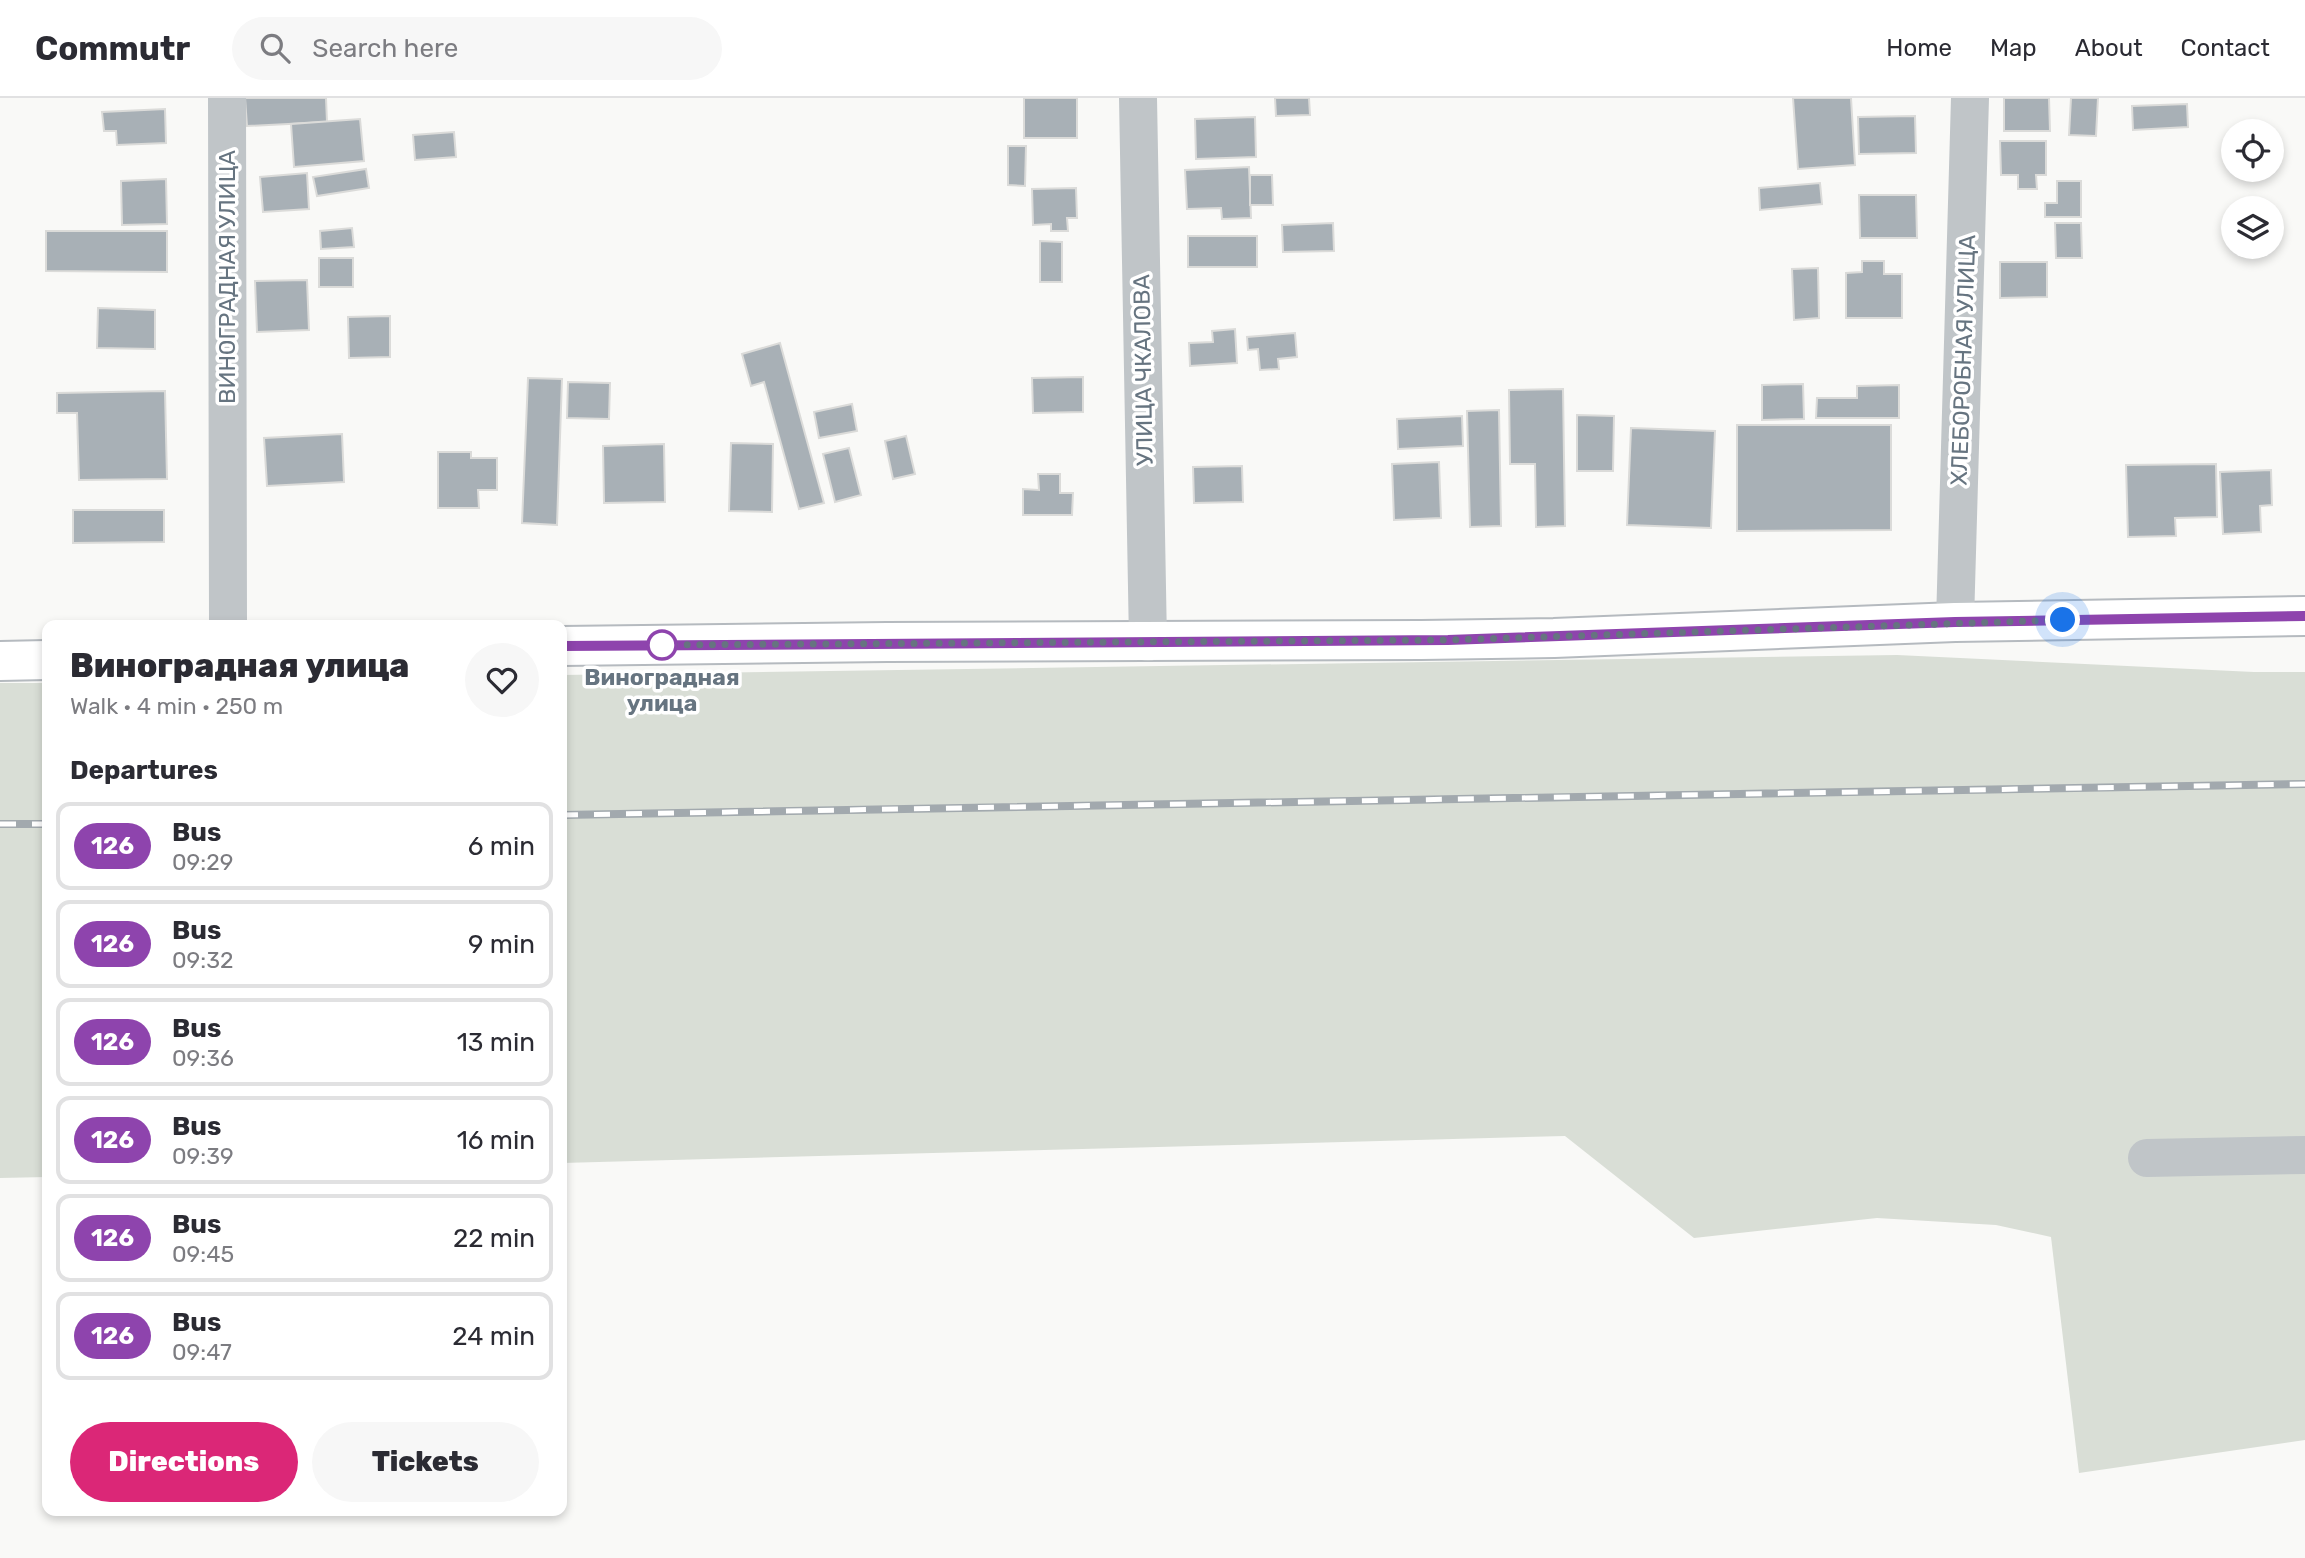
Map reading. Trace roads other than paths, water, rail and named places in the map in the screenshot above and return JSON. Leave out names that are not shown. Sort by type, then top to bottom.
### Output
[{"type":"main road","points":[[567,646],[1540,638],[1955,622],[2305,616]]},
{"type":"main road","points":[[0,661],[42,660]]},
{"type":"street","name":"ВИНОГРАДНАЯ УЛИЦА","points":[[227,98],[228,620]]},
{"type":"street","name":"УЛИЦА ЧКАЛОВА","points":[[1138,98],[1148,642]]},
{"type":"street","name":"ХЛЕБОРОБНАЯ УЛИЦА","points":[[1955,622],[1970,98]]},
{"type":"street","points":[[2147,1158],[2305,1156]]},
{"type":"railway","points":[[567,815],[2305,784]]},
{"type":"railway","points":[[0,824],[42,824]]},
{"type":"place","name":"Виноградная улица","points":[[662,645]]}]
